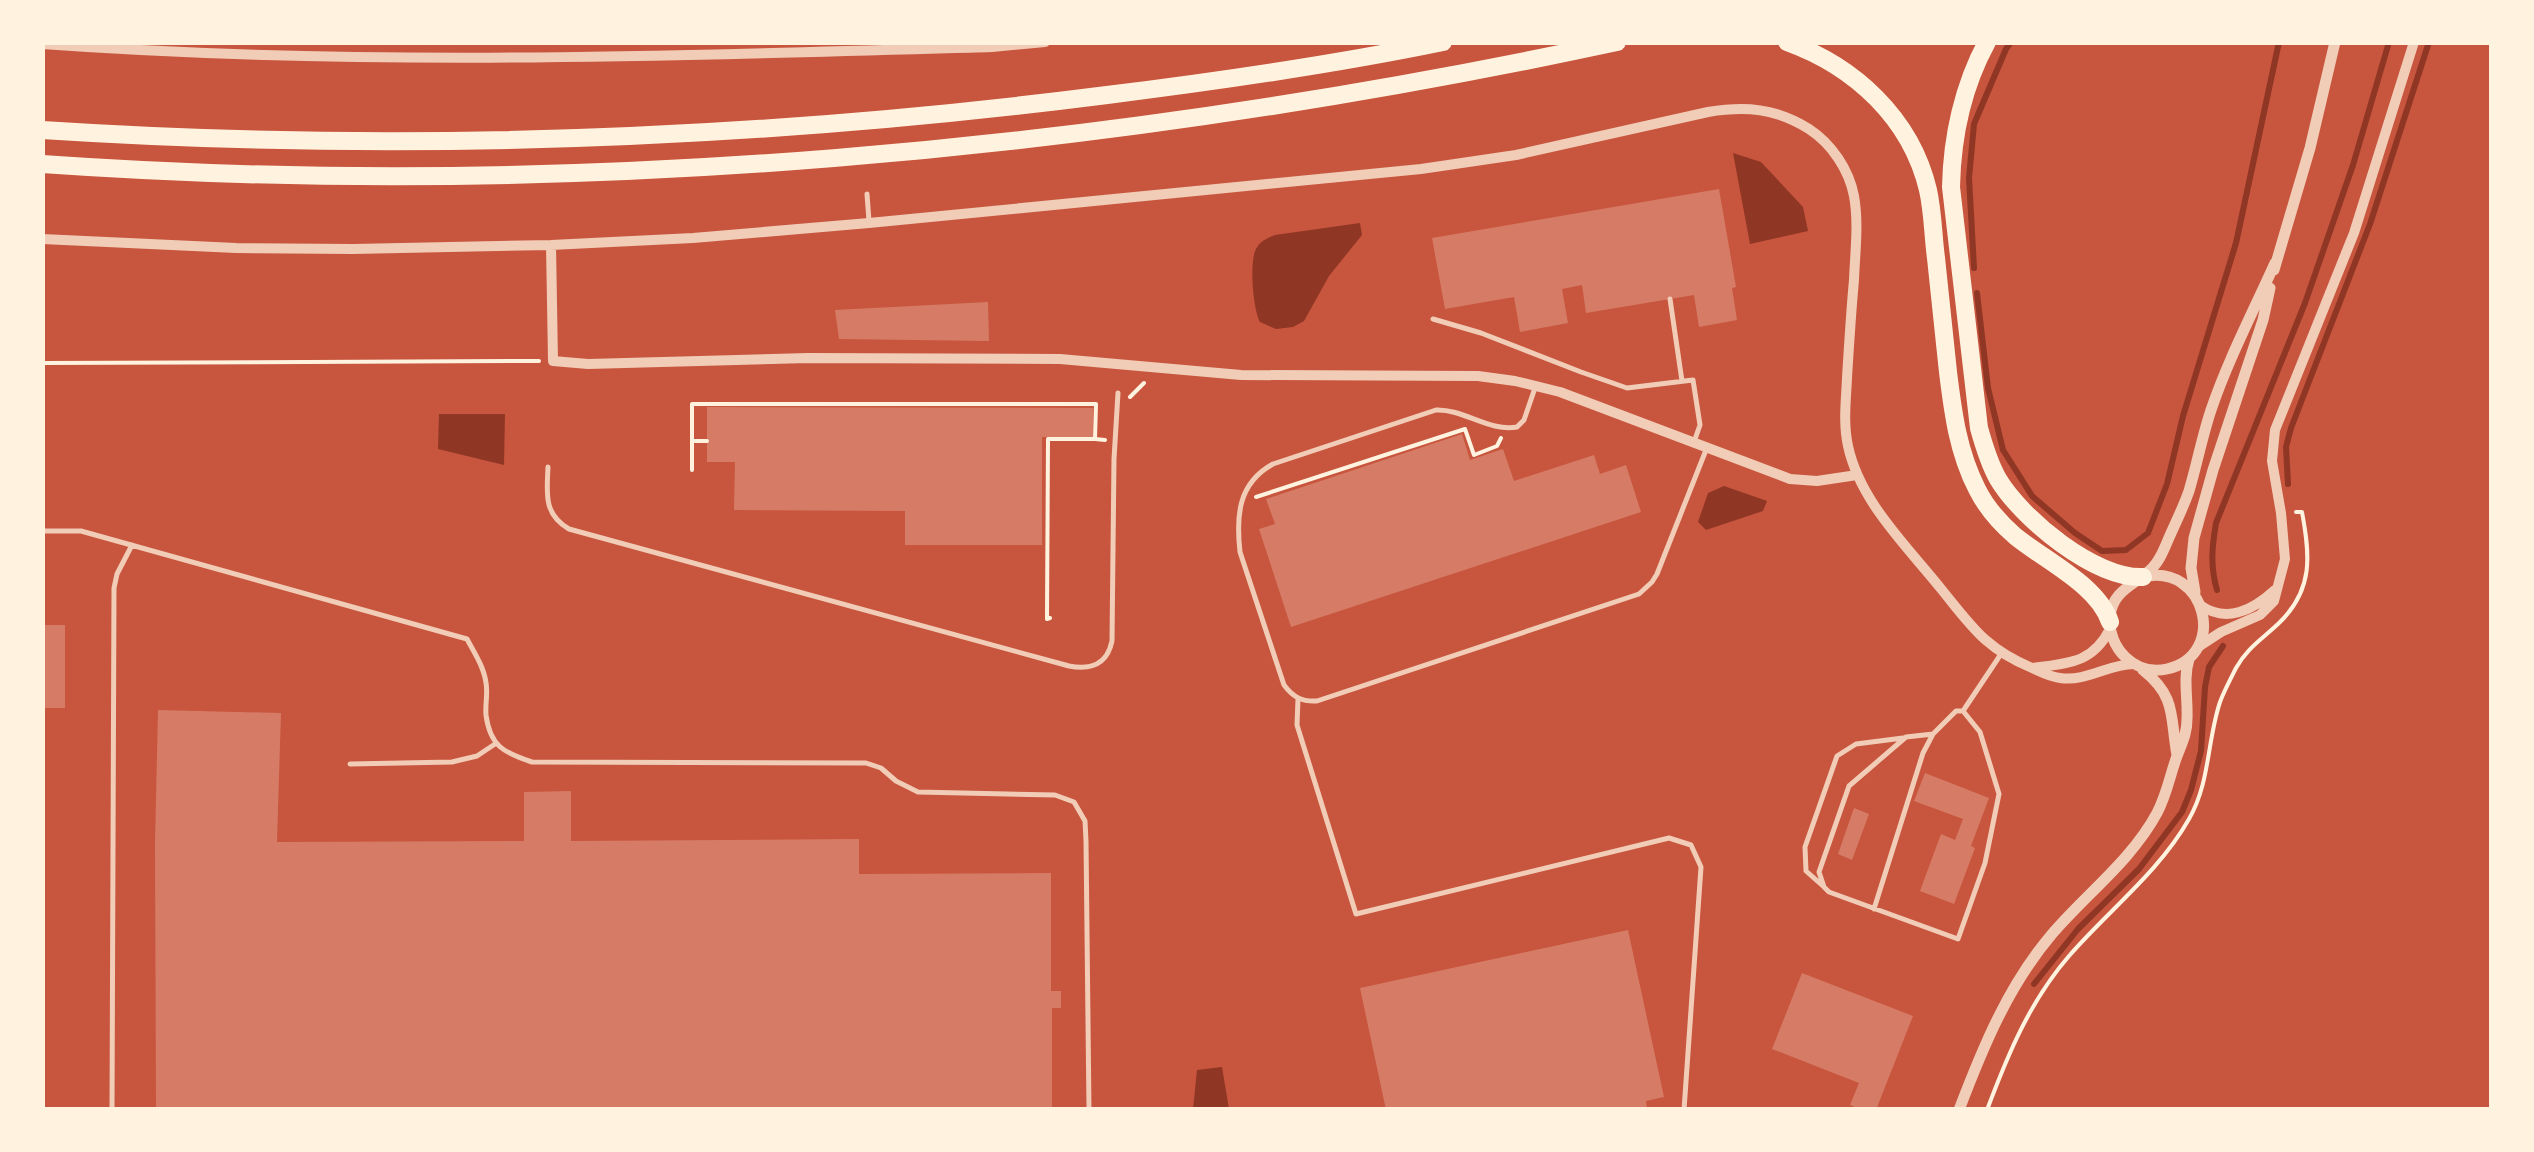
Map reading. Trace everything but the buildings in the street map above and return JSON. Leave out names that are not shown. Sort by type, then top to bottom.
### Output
[{"type":"highway","points":[[42,130],[346,140],[754,129],[1055,102],[1285,70],[1443,42]]},
{"type":"highway","points":[[42,164],[237,172],[444,174],[646,169],[852,156],[1243,112],[1453,76],[1617,42]]},
{"type":"highway","points":[[1787,42],[1826,58],[1860,81],[1908,138],[1928,192],[1953,414],[1966,467],[1984,502],[2003,524],[2090,593],[2104,608],[2110,626]]},
{"type":"highway","points":[[1988,42],[1969,84],[1951,170],[1979,428],[1986,453],[2006,490],[2042,527],[2100,567],[2126,576],[2143,576]]},
{"type":"street","points":[[42,44],[262,56],[488,58],[992,47],[1046,42]]},
{"type":"street","points":[[1959,1110],[2010,994],[2053,933],[2145,832],[2165,796],[2186,735],[2186,672],[2205,622],[2191,568],[2194,538],[2263,320],[2336,42]]},
{"type":"street","points":[[42,239],[256,248],[410,248],[693,238],[1421,169],[1516,154],[1708,112],[1750,108],[1776,112],[1824,142],[1843,166],[1854,193],[1856,228],[1845,420],[1857,475],[1878,510],[1978,633],[2001,654],[2059,678],[2074,678],[2121,664],[2168,669],[2221,632],[2260,615],[2274,601],[2285,558],[2272,462],[2275,430],[2354,233],[2414,42]]},
{"type":"street","points":[[551,245],[553,361],[588,364],[808,358],[1060,359],[1241,374],[1478,376],[1536,385],[1581,399],[1790,478],[1817,481],[1857,475]]},
{"type":"street","points":[[2032,668],[2066,663],[2098,648],[2121,591],[2159,560],[2186,500],[2214,399],[2275,264]]},
{"type":"street","points":[[2143,576],[2174,578],[2213,613],[2239,612],[2256,606],[2275,589]]},
{"type":"street","points":[[2110,626],[2118,651],[2166,694],[2177,755]]},
{"type":"lane","points":[[867,194],[869,223]]},
{"type":"lane","points":[[1670,299],[1682,381]]},
{"type":"lane","points":[[1433,319],[1481,332],[1618,386],[1635,388],[1693,380],[1700,425],[1694,442]]},
{"type":"lane","points":[[1536,385],[1521,424],[1506,428],[1453,411],[1436,410],[1273,464],[1254,476],[1244,493],[1240,552],[1284,684],[1298,698],[1317,701],[1638,594],[1658,574],[1707,447]]},
{"type":"lane","points":[[548,467],[551,512],[569,529],[1086,668],[1106,658],[1112,641],[1118,393]]},
{"type":"lane","points":[[42,531],[81,531],[466,639],[486,682],[486,716],[496,744],[508,754],[532,762],[866,763],[918,792],[1055,795],[1074,802],[1085,821],[1089,1110]]},
{"type":"lane","points":[[112,1110],[114,588],[132,545]]},
{"type":"lane","points":[[1963,711],[2001,654]]},
{"type":"lane","points":[[1298,698],[1298,725],[1356,914],[1669,838],[1691,845],[1701,867],[1684,1110]]},
{"type":"lane","points":[[1874,909],[1923,754],[1934,734],[1956,711],[1963,711],[1980,732],[1999,794],[1984,863],[1958,939],[1837,896],[1806,871],[1805,846],[1837,756],[1856,744],[1934,734]]},
{"type":"lane","points":[[1824,887],[1819,865],[1844,794],[1855,780],[1906,738]]},
{"type":"lane","points":[[350,764],[452,762],[477,756],[496,744]]},
{"type":"path","points":[[42,364],[553,361]]},
{"type":"path","points":[[1128,403],[1136,389],[1152,379]]},
{"type":"path","points":[[692,470],[692,404],[1096,404],[1095,439]]},
{"type":"path","points":[[1254,503],[1256,498],[1464,429],[1474,454],[1497,446],[1506,428]]},
{"type":"path","points":[[1395,436],[1400,451]]},
{"type":"path","points":[[1050,618],[1048,439],[1115,440]]},
{"type":"path","points":[[692,441],[707,441]]},
{"type":"shaded area","points":[[1733,153],[1761,162],[1803,207],[1808,231],[1750,244]]},
{"type":"shaded area","points":[[1360,223],[1362,235],[1329,276],[1304,321],[1276,329],[1260,322],[1252,274],[1260,244],[1275,235]]},
{"type":"shaded area","points":[[439,414],[505,414],[504,465],[438,449]]},
{"type":"shaded area","points":[[1724,486],[1767,501],[1763,511],[1706,530],[1698,522],[1708,493]]},
{"type":"shaded area","points":[[1222,1067],[1229,1109],[1193,1109],[1197,1070]]},
{"type":"waterway","points":[[1974,268],[1969,178],[1974,124],[2011,42]]},
{"type":"waterway","points":[[1977,293],[1988,388],[2003,450],[2032,496],[2075,533],[2102,551],[2126,550],[2148,533],[2167,484],[2183,416],[2236,243],[2279,42]]},
{"type":"waterway","points":[[2217,590],[2212,556],[2216,523],[2305,303],[2353,165],[2389,42]]},
{"type":"waterway","points":[[2288,484],[2286,447],[2291,428],[2370,224],[2429,42]]},
{"type":"waterway","points":[[2034,984],[2078,929],[2139,869],[2182,812],[2201,751],[2209,667],[2223,646]]}]
